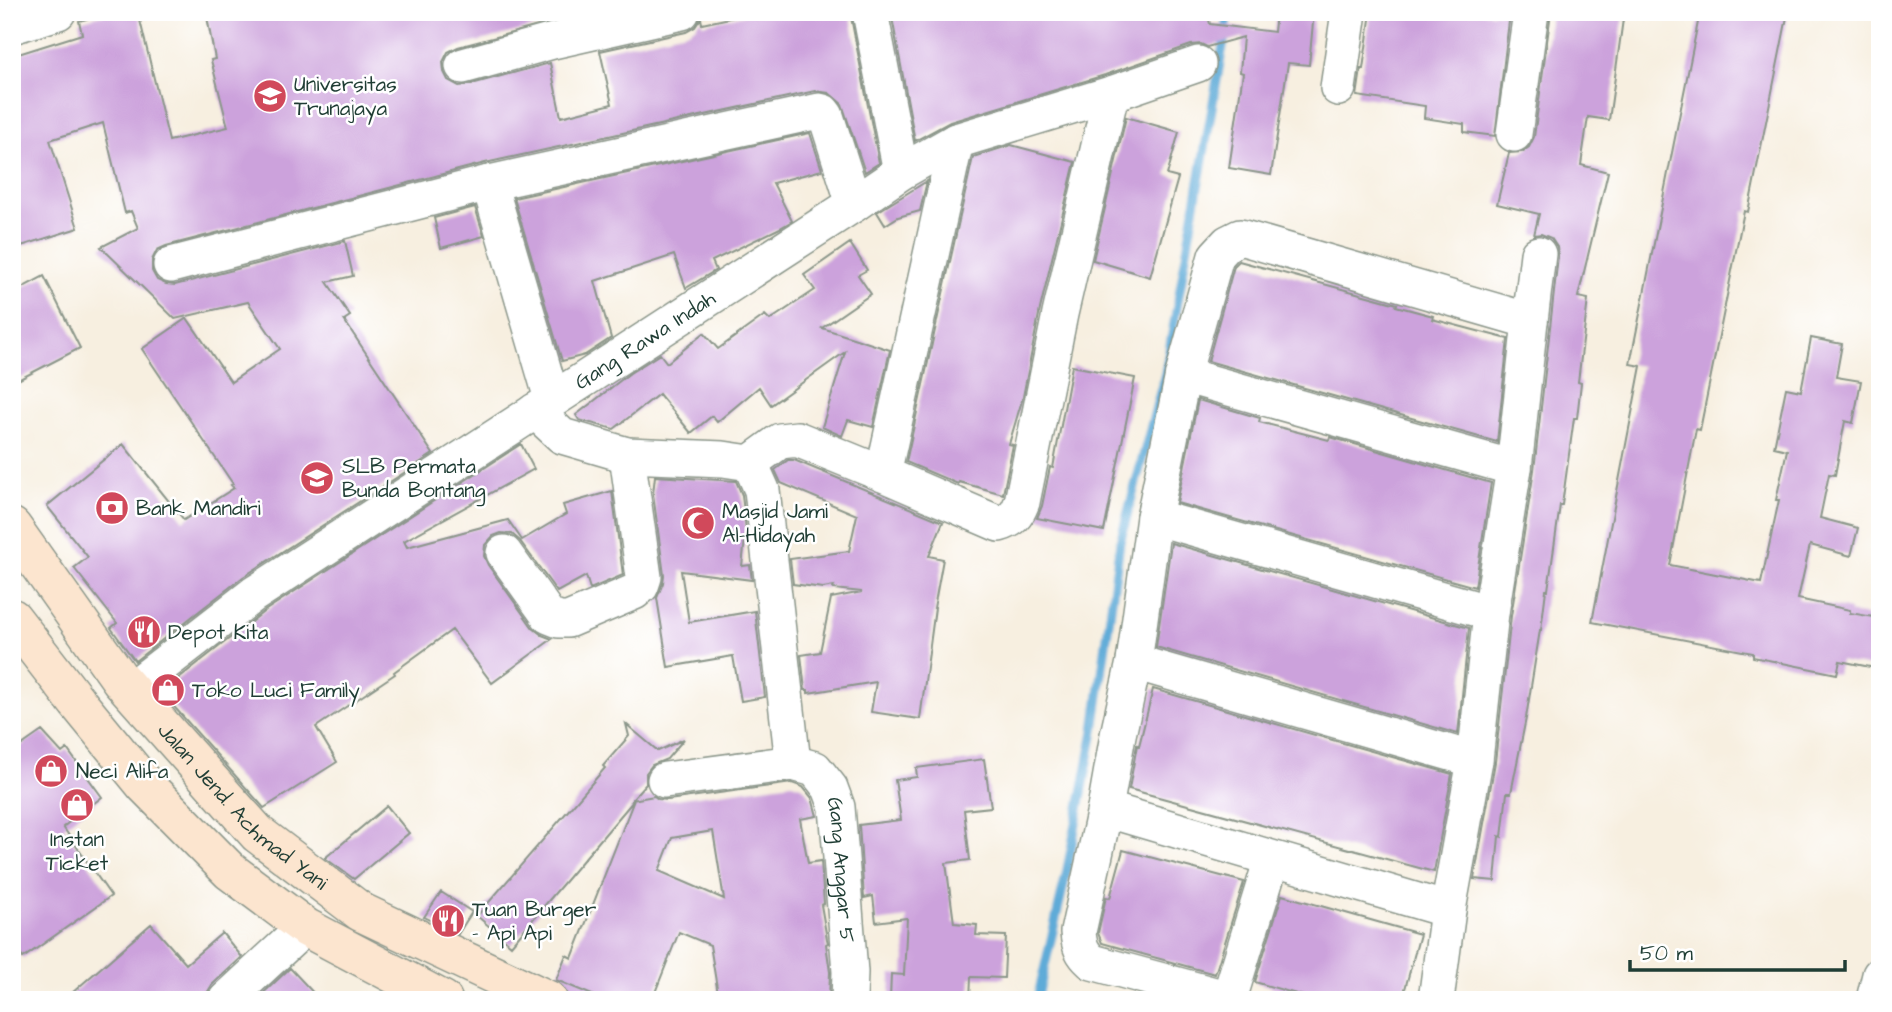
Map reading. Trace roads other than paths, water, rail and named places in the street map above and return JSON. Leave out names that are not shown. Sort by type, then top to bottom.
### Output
[{"type":"street","points":[[12,26],[58,12]]},
{"type":"street","points":[[463,66],[550,27],[682,12]]},
{"type":"street","points":[[870,12],[901,172]]},
{"type":"street","points":[[1338,88],[1349,12]]},
{"type":"street","points":[[1514,134],[1531,12]]},
{"type":"street","name":"Gang Rawa Indah","points":[[130,690],[254,594],[901,172],[956,141],[1111,94],[1198,64]]},
{"type":"street","points":[[489,183],[544,405],[562,436],[627,455],[723,459],[750,463],[780,441],[797,439],[999,524],[1018,514],[1022,502],[1060,314],[1111,94]]},
{"type":"street","points":[[171,265],[489,183],[819,111],[826,116],[854,204]]},
{"type":"street","points":[[883,474],[956,141]]},
{"type":"street","points":[[1272,859],[1231,999],[1092,962],[1084,955],[1078,932],[1134,662],[1154,517],[1183,375],[1216,256],[1228,243],[1240,237],[1530,321]]},
{"type":"street","points":[[1436,1000],[1448,910],[1475,760],[1491,613],[1514,468],[1538,254]]},
{"type":"street","points":[[1183,375],[1514,468]]},
{"type":"street","points":[[504,553],[550,616],[559,620],[568,620],[634,592],[641,586],[644,577],[627,455]]},
{"type":"street","points":[[665,780],[793,763],[762,490],[750,463]]},
{"type":"street","points":[[1154,517],[1491,613]]},
{"type":"street","name":"Jalan Jend. Achmad Yani","points":[[12,527],[89,637],[130,690],[258,834],[361,912],[548,1000]]},
{"type":"street","points":[[12,618],[145,785],[230,871],[305,927],[443,1000]]},
{"type":"street","points":[[52,670],[89,637]]},
{"type":"street","points":[[1134,662],[1475,760]]},
{"type":"street","points":[[91,719],[130,690]]},
{"type":"street","name":"Gang Anggar 5","points":[[793,763],[815,769],[830,788],[837,807],[850,972],[849,1000]]},
{"type":"street","points":[[1105,809],[1448,910]]},
{"type":"street","points":[[226,1000],[305,927]]},
{"type":"street","points":[[1874,1000],[1880,975]]},
{"type":"waterway","points":[[1037,1000],[1066,875],[1094,731],[1120,542],[1165,374],[1229,12]]},
{"type":"place","name":"Universitas Trunajaya","points":[[270,96]]},
{"type":"place","name":"SLB Permata Bunda Bontang","points":[[317,478]]},
{"type":"place","name":"Bank Mandiri","points":[[112,508]]},
{"type":"place","name":"Masjid Jami Al-Hidayah","points":[[698,523]]},
{"type":"place","name":"Depot Kita","points":[[144,632]]},
{"type":"place","name":"Toko Luci Family","points":[[168,690]]},
{"type":"place","name":"Neci Alifa","points":[[51,771]]},
{"type":"place","name":"Instan Ticket","points":[[77,805]]},
{"type":"place","name":"Tuan Burger - Api Api","points":[[448,921]]}]
